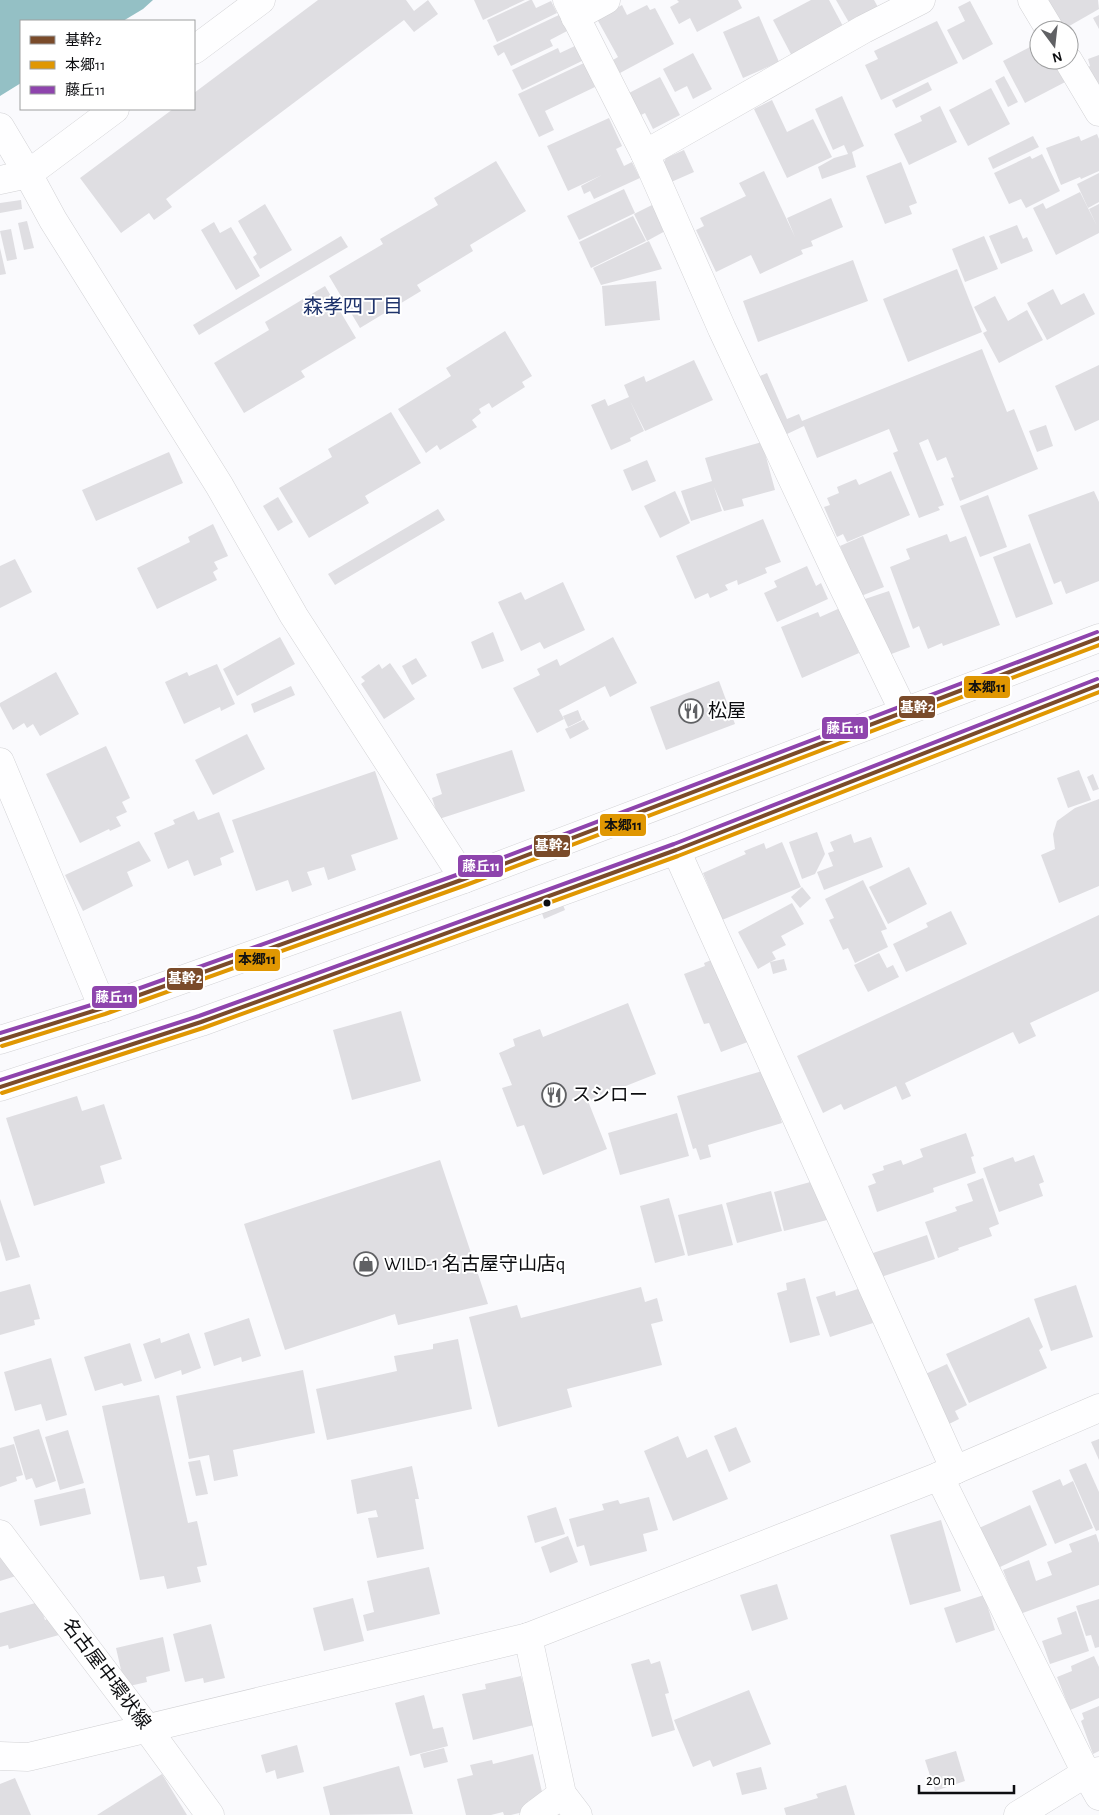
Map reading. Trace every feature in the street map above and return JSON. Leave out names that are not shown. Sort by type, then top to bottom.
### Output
[{"type":"main road","points":[[195,49],[261,0]]},
{"type":"main road","points":[[606,0],[571,8],[645,154],[722,329],[904,712]]},
{"type":"main road","points":[[645,154],[864,29],[921,0]]},
{"type":"main road","points":[[1032,0],[1044,20]]},
{"type":"main road","points":[[1074,70],[1099,112]]},
{"type":"main road","points":[[0,180],[114,110]]},
{"type":"main road","points":[[0,127],[24,166],[53,220],[219,485],[294,616],[363,726],[464,879]]},
{"type":"main road","points":[[0,1040],[103,1008],[464,879],[1099,638]]},
{"type":"main road","points":[[0,1087],[201,1022],[676,850],[1099,685]]},
{"type":"main road","points":[[0,762],[103,1008]]},
{"type":"main road","points":[[676,850],[947,1473],[1095,1780],[1018,1815]]},
{"type":"main road","points":[[0,1756],[28,1757],[528,1636],[947,1473],[1099,1408]]},
{"type":"main road","name":"名古屋中環状線","points":[[0,1534],[210,1815]]},
{"type":"main road","points":[[528,1636],[562,1794],[578,1815]]},
{"type":"main road","points":[[534,1815],[562,1794]]},
{"type":"water","points":[[0,0],[153,0],[143,9],[125,20],[20,20],[20,84],[0,96]]},
{"type":"building","points":[[318,0],[406,0],[414,11],[428,0],[438,14],[414,32],[404,20],[166,199],[172,207],[154,220],[149,213],[121,233],[80,178],[172,110],[195,110],[195,92]]},
{"type":"building","points":[[474,0],[525,0],[483,20]]},
{"type":"building","points":[[532,0],[536,8],[551,1],[557,13],[497,42],[487,20]]},
{"type":"building","points":[[677,0],[738,0],[742,8],[697,32],[690,18],[679,24],[670,7],[679,2]]},
{"type":"building","points":[[811,0],[829,0],[845,30],[793,58],[773,20]]},
{"type":"building","points":[[836,0],[874,0],[879,9],[851,26]]},
{"type":"building","points":[[1047,0],[1098,0],[1099,9],[1079,20],[1059,20]]},
{"type":"building","points":[[970,1],[993,44],[963,60],[947,30],[965,21],[958,7]]},
{"type":"building","points":[[622,5],[627,15],[647,5],[650,10],[655,8],[674,44],[620,73],[613,60],[618,57],[597,19]]},
{"type":"building","points":[[561,14],[569,30],[550,40],[553,46],[511,66],[504,52],[498,56],[493,46]]},
{"type":"building","points":[[1099,15],[1099,29],[1093,18]]},
{"type":"building","points":[[759,16],[779,62],[743,78],[723,32]]},
{"type":"building","points":[[937,21],[958,63],[881,100],[865,65],[878,59],[874,51]]},
{"type":"building","points":[[577,45],[584,60],[522,90],[512,70],[558,48],[560,53]]},
{"type":"building","points":[[1029,48],[1029,70],[1064,70],[1069,80],[1025,103],[1003,61]]},
{"type":"building","points":[[693,53],[712,89],[693,99],[687,86],[675,92],[663,69]]},
{"type":"building","points":[[1099,55],[1099,89],[1097,90],[1088,67],[1090,66],[1088,59]]},
{"type":"building","points":[[584,63],[595,87],[545,111],[554,130],[539,137],[518,94]]},
{"type":"building","points":[[1004,76],[1018,102],[1008,107],[995,81]]},
{"type":"building","points":[[660,77],[680,115],[653,129],[645,113],[641,115],[629,93]]},
{"type":"building","points":[[928,82],[932,90],[896,108],[892,100]]},
{"type":"building","points":[[991,88],[1010,124],[968,146],[949,110]]},
{"type":"building","points":[[842,96],[864,146],[852,152],[856,167],[822,179],[818,167],[834,158],[848,154],[844,145],[833,150],[815,109]]},
{"type":"building","points":[[772,100],[787,132],[813,119],[832,157],[787,178],[754,109]]},
{"type":"building","points":[[940,106],[957,142],[909,165],[894,134],[922,121],[920,116]]},
{"type":"building","points":[[609,118],[622,146],[616,149],[624,166],[632,162],[640,178],[594,199],[590,191],[584,194],[581,186],[602,175],[568,191],[547,146]]},
{"type":"building","points":[[1097,134],[1099,139],[1099,171],[1061,185],[1046,148],[1079,136],[1081,141]]},
{"type":"building","points":[[1033,136],[1039,147],[993,169],[988,158]]},
{"type":"building","points":[[684,150],[694,172],[669,183],[662,166],[666,158]]},
{"type":"building","points":[[1042,154],[1060,191],[1026,208],[1021,199],[1009,204],[994,173],[1030,156],[1032,159]]},
{"type":"building","points":[[496,161],[526,211],[470,245],[473,251],[417,285],[421,291],[360,328],[329,276],[383,244],[380,239],[438,205],[434,198]]},
{"type":"building","points":[[901,162],[917,203],[909,206],[912,214],[885,224],[866,176]]},
{"type":"building","points":[[764,171],[795,237],[787,218],[831,198],[843,227],[811,241],[813,246],[801,250],[803,254],[760,274],[751,255],[716,272],[696,230],[704,226],[700,218],[746,196],[739,183]]},
{"type":"building","points":[[1099,173],[1099,202],[1088,208],[1077,184]]},
{"type":"building","points":[[624,189],[635,213],[579,240],[567,216]]},
{"type":"building","points":[[1080,192],[1097,226],[1089,209],[1099,204],[1099,233],[1056,255],[1033,208],[1043,203],[1046,209]]},
{"type":"building","points":[[21,200],[22,209],[0,213],[0,203]]},
{"type":"building","points":[[265,204],[292,250],[260,269],[253,257],[257,254],[238,221]]},
{"type":"building","points":[[654,204],[667,230],[647,241],[634,214]]},
{"type":"building","points":[[633,216],[646,241],[591,268],[579,242]]},
{"type":"building","points":[[27,221],[34,248],[24,250],[18,223]]},
{"type":"building","points":[[214,222],[220,233],[231,227],[260,276],[236,290],[201,230]]},
{"type":"building","points":[[1017,225],[1023,239],[1027,237],[1033,251],[1001,264],[989,236]]},
{"type":"building","points":[[11,229],[17,259],[7,261],[0,231]]},
{"type":"building","points":[[341,236],[348,247],[199,335],[193,325]]},
{"type":"building","points":[[984,236],[998,269],[965,282],[952,249]]},
{"type":"building","points":[[649,241],[662,269],[601,285],[593,268]]},
{"type":"building","points":[[0,248],[6,274],[0,275]]},
{"type":"building","points":[[853,260],[868,301],[758,342],[743,301]]},
{"type":"building","points":[[957,269],[982,332],[908,362],[883,299]]},
{"type":"building","points":[[656,281],[660,320],[605,326],[602,286]]},
{"type":"building","points":[[325,286],[356,338],[301,371],[305,377],[244,413],[214,363],[269,330],[265,322]]},
{"type":"building","points":[[1053,289],[1061,305],[1084,293],[1095,314],[1047,340],[1027,303]]},
{"type":"building","points":[[995,296],[1008,321],[1027,310],[1043,340],[999,363],[983,333],[987,331],[974,307]]},
{"type":"building","points":[[505,331],[532,376],[522,382],[525,387],[492,408],[489,403],[479,409],[481,413],[472,420],[477,427],[440,450],[437,445],[426,453],[398,409],[451,376],[446,368]]},
{"type":"building","points":[[982,349],[1007,412],[1014,409],[1038,469],[960,501],[951,478],[954,477],[946,457],[937,461],[928,439],[919,443],[944,505],[938,507],[940,510],[919,518],[893,453],[898,451],[889,429],[817,458],[804,426],[785,435],[760,376],[767,373],[787,419],[799,414],[802,421]]},
{"type":"building","points":[[694,360],[713,400],[645,431],[630,401],[644,431],[630,438],[631,441],[611,450],[591,405],[605,399],[608,406],[629,397],[624,385],[644,376],[646,382]]},
{"type":"building","points":[[1099,365],[1099,420],[1075,431],[1055,386]]},
{"type":"building","points":[[391,412],[421,463],[365,496],[369,503],[309,538],[279,488],[332,457],[328,449]]},
{"type":"building","points":[[1046,425],[1053,446],[1037,452],[1029,431]]},
{"type":"building","points":[[762,442],[775,490],[742,499],[744,506],[724,511],[714,487],[722,511],[691,521],[681,491],[712,481],[705,458]]},
{"type":"building","points":[[169,452],[183,483],[96,521],[82,490]]},
{"type":"building","points":[[647,460],[656,481],[632,491],[623,470]]},
{"type":"building","points":[[891,471],[910,515],[847,542],[843,534],[837,537],[824,507],[830,505],[827,498],[839,493],[837,487],[856,479],[859,485]]},
{"type":"building","points":[[675,491],[690,523],[660,538],[644,506]]},
{"type":"building","points":[[1094,491],[1099,502],[1099,581],[1066,594],[1061,581],[1054,584],[1028,515]]},
{"type":"building","points":[[988,495],[1007,547],[980,557],[960,506]]},
{"type":"building","points":[[278,497],[293,522],[278,531],[263,506]]},
{"type":"building","points":[[438,509],[445,520],[335,585],[328,574]]},
{"type":"building","points":[[763,519],[781,562],[765,568],[767,573],[738,585],[737,580],[725,585],[728,590],[710,598],[708,593],[695,599],[676,556]]},
{"type":"building","points":[[213,524],[228,556],[214,562],[218,569],[213,572],[217,580],[157,609],[137,568],[190,542],[188,537]]},
{"type":"building","points":[[947,534],[950,542],[966,536],[1000,625],[943,646],[942,643],[928,649],[919,626],[913,629],[890,567],[910,559],[906,549]]},
{"type":"building","points":[[863,536],[884,587],[861,596],[840,546]]},
{"type":"building","points":[[1030,543],[1053,604],[1016,618],[993,557]]},
{"type":"building","points":[[15,559],[32,592],[0,608],[0,566]]},
{"type":"building","points":[[807,566],[816,586],[821,583],[828,599],[777,622],[764,593],[777,587],[774,581]]},
{"type":"building","points":[[563,582],[585,630],[544,649],[540,642],[521,651],[498,602],[521,592],[525,600]]},
{"type":"building","points":[[889,591],[910,647],[886,656],[859,601]]},
{"type":"building","points":[[840,608],[859,653],[802,678],[781,627],[818,612],[820,617]]},
{"type":"building","points":[[493,632],[504,661],[482,669],[471,642]]},
{"type":"building","points":[[280,637],[295,664],[237,696],[223,669]]},
{"type":"building","points":[[613,637],[637,683],[610,697],[605,686],[559,710],[564,719],[537,733],[513,688],[540,675],[537,669],[557,659],[560,666]]},
{"type":"building","points":[[416,658],[427,676],[412,685],[402,666]]},
{"type":"building","points":[[390,663],[415,699],[384,719],[361,684],[365,681],[361,677],[379,664],[382,669]]},
{"type":"building","points":[[217,664],[235,704],[221,711],[220,707],[184,724],[165,682],[187,672],[189,676]]},
{"type":"building","points":[[56,672],[79,714],[40,736],[33,724],[27,728],[24,723],[13,730],[0,703]]},
{"type":"building","points":[[719,681],[735,724],[666,750],[650,707]]},
{"type":"building","points":[[291,686],[295,695],[254,713],[251,704]]},
{"type":"building","points":[[578,710],[582,720],[568,727],[563,716]]},
{"type":"building","points":[[584,720],[589,729],[570,739],[565,729]]},
{"type":"building","points":[[247,734],[265,769],[213,795],[195,760]]},
{"type":"building","points":[[106,746],[130,798],[122,802],[127,812],[116,817],[121,826],[110,831],[109,829],[80,843],[46,774]]},
{"type":"building","points":[[512,750],[525,791],[439,819],[432,798],[442,794],[436,774]]},
{"type":"building","points":[[1079,770],[1091,800],[1068,808],[1057,778]]},
{"type":"building","points":[[375,771],[398,839],[351,855],[356,870],[328,880],[324,867],[307,872],[312,885],[292,892],[288,880],[256,891],[232,820]]},
{"type":"building","points":[[1093,774],[1099,789],[1093,791],[1087,777]]},
{"type":"building","points":[[1099,799],[1099,886],[1059,903],[1041,855],[1055,849],[1053,834],[1057,821],[1075,808]]},
{"type":"building","points":[[194,811],[198,820],[219,812],[234,852],[220,858],[222,865],[194,876],[188,860],[168,869],[154,833],[175,824],[173,820]]},
{"type":"building","points":[[817,832],[825,854],[815,874],[802,879],[789,842]]},
{"type":"building","points":[[851,834],[854,843],[871,837],[883,867],[824,890],[817,872],[833,866],[828,853],[834,851],[830,842]]},
{"type":"building","points":[[139,841],[151,861],[127,872],[133,886],[83,911],[65,875]]},
{"type":"building","points":[[782,842],[801,887],[722,920],[703,873],[746,854],[744,851],[764,843],[766,849]]},
{"type":"building","points":[[909,867],[927,904],[888,924],[869,887]]},
{"type":"building","points":[[863,880],[887,929],[881,931],[888,947],[855,963],[848,948],[843,950],[829,920],[834,918],[825,899]]},
{"type":"building","points":[[802,887],[811,898],[800,908],[791,897]]},
{"type":"building","points":[[561,900],[565,910],[544,919],[540,908]]},
{"type":"building","points":[[792,903],[804,924],[781,936],[786,945],[772,952],[776,959],[758,969],[738,932]]},
{"type":"building","points":[[951,911],[967,944],[906,972],[893,944],[928,927],[926,923]]},
{"type":"building","points":[[1099,915],[1099,991],[1030,1023],[1036,1036],[1019,1044],[1013,1032],[905,1083],[911,1096],[902,1100],[896,1086],[844,1110],[841,1104],[823,1113],[797,1056]]},
{"type":"building","points":[[879,953],[887,968],[893,965],[899,977],[868,992],[854,965]]},
{"type":"building","points":[[716,958],[753,1040],[721,1052],[709,1023],[704,1024],[684,974],[705,966],[704,963]]},
{"type":"building","points":[[784,959],[787,970],[773,974],[770,962]]},
{"type":"building","name":"スシロー","points":[[628,1003],[656,1074],[588,1101],[607,1149],[543,1175],[524,1125],[517,1127],[502,1088],[512,1085],[499,1053],[515,1046],[513,1039],[540,1029],[543,1037]]},
{"type":"building","points":[[401,1011],[421,1081],[352,1100],[333,1030]]},
{"type":"building","points":[[766,1070],[782,1123],[708,1145],[711,1157],[700,1160],[696,1148],[693,1149],[677,1096]]},
{"type":"building","points":[[77,1096],[82,1111],[104,1104],[122,1159],[100,1166],[105,1183],[34,1206],[6,1118]]},
{"type":"building","points":[[677,1113],[689,1156],[620,1175],[608,1133]]},
{"type":"building","points":[[966,1133],[974,1156],[971,1157],[976,1173],[933,1188],[934,1192],[877,1212],[868,1186],[876,1183],[872,1174],[884,1170],[883,1166],[901,1160],[903,1165],[923,1157],[920,1149]]},
{"type":"building","points":[[1034,1155],[1044,1182],[1039,1184],[1043,1196],[999,1212],[983,1168],[1013,1157],[1015,1162]]},
{"type":"building","name":"WILD-1 名古屋守山店q","points":[[440,1160],[488,1304],[398,1325],[395,1314],[285,1350],[244,1224]]},
{"type":"building","points":[[983,1178],[999,1224],[989,1228],[992,1236],[958,1248],[959,1250],[938,1258],[925,1222],[957,1211],[955,1207],[973,1201],[967,1184]]},
{"type":"building","points":[[814,1181],[831,1219],[784,1231],[774,1192]]},
{"type":"building","points":[[771,1191],[782,1231],[737,1243],[726,1203]]},
{"type":"building","points":[[669,1198],[685,1255],[655,1263],[640,1206]]},
{"type":"building","points":[[0,1199],[20,1257],[6,1261],[0,1241]]},
{"type":"building","points":[[722,1204],[733,1245],[688,1256],[678,1215]]},
{"type":"building","points":[[927,1235],[935,1259],[881,1277],[873,1253]]},
{"type":"building","points":[[805,1278],[820,1335],[790,1343],[777,1293],[787,1290],[786,1283]]},
{"type":"building","points":[[30,1284],[40,1319],[34,1320],[35,1325],[0,1335],[0,1292]]},
{"type":"building","points":[[1076,1285],[1093,1337],[1051,1351],[1034,1299]]},
{"type":"building","points":[[641,1287],[645,1302],[657,1298],[663,1321],[651,1324],[662,1365],[567,1389],[572,1407],[498,1427],[469,1317],[517,1305],[521,1318]]},
{"type":"building","points":[[861,1288],[873,1323],[830,1337],[816,1297],[835,1291],[836,1296]]},
{"type":"building","points":[[1029,1317],[1043,1347],[1039,1350],[1047,1368],[969,1403],[946,1354]]},
{"type":"building","points":[[249,1318],[261,1356],[242,1362],[241,1357],[214,1366],[204,1333]]},
{"type":"building","points":[[189,1333],[201,1368],[182,1375],[181,1370],[155,1379],[143,1344],[160,1338],[161,1343]]},
{"type":"building","points":[[458,1339],[472,1409],[327,1440],[316,1389],[397,1371],[394,1356],[433,1349],[433,1344]]},
{"type":"building","points":[[130,1343],[142,1381],[124,1386],[122,1383],[95,1391],[84,1357]]},
{"type":"building","points":[[51,1358],[67,1415],[46,1421],[41,1404],[15,1411],[4,1372]]},
{"type":"building","points":[[947,1364],[967,1405],[955,1411],[959,1419],[943,1427],[919,1377]]},
{"type":"building","points":[[303,1370],[315,1433],[233,1450],[238,1476],[214,1481],[209,1455],[189,1459],[176,1396]]},
{"type":"building","points":[[159,1395],[188,1523],[197,1521],[207,1565],[197,1567],[201,1582],[167,1589],[164,1576],[140,1580],[102,1406]]},
{"type":"building","points":[[736,1427],[751,1462],[729,1472],[714,1436]]},
{"type":"building","points":[[39,1429],[56,1481],[36,1488],[32,1478],[26,1480],[13,1437]]},
{"type":"building","points":[[68,1430],[84,1483],[60,1490],[45,1437]]},
{"type":"building","points":[[678,1436],[687,1458],[707,1449],[728,1499],[673,1521],[644,1451]]},
{"type":"building","points":[[1099,1439],[1099,1460],[1091,1442]]},
{"type":"building","points":[[14,1444],[23,1475],[16,1477],[17,1481],[0,1487],[0,1448]]},
{"type":"building","points":[[200,1460],[208,1494],[196,1496],[188,1462]]},
{"type":"building","points":[[1086,1463],[1099,1492],[1099,1530],[1096,1531],[1069,1470]]},
{"type":"building","points":[[412,1466],[419,1499],[415,1499],[424,1549],[377,1558],[368,1518],[378,1517],[376,1510],[357,1514],[351,1480]]},
{"type":"building","points":[[1060,1479],[1063,1486],[1073,1481],[1093,1528],[1055,1544],[1032,1491]]},
{"type":"building","points":[[85,1488],[91,1514],[40,1526],[34,1500]]},
{"type":"building","points":[[649,1497],[658,1530],[643,1534],[647,1551],[590,1566],[584,1545],[577,1547],[569,1519],[604,1510],[602,1504],[618,1500],[620,1504]]},
{"type":"building","points":[[1030,1505],[1047,1545],[998,1568],[979,1528]]},
{"type":"building","points":[[556,1507],[565,1534],[535,1543],[527,1516]]},
{"type":"building","points":[[941,1520],[961,1591],[910,1605],[890,1535]]},
{"type":"building","points":[[1096,1534],[1099,1543],[1099,1585],[1020,1614],[1003,1570],[1029,1560],[1036,1581],[1052,1575],[1047,1562],[1072,1552],[1069,1544]]},
{"type":"building","points":[[568,1536],[578,1562],[550,1573],[541,1547]]},
{"type":"building","points":[[0,1553],[16,1576],[0,1581]]},
{"type":"building","points":[[429,1567],[440,1614],[367,1631],[363,1615],[374,1612],[367,1581]]},
{"type":"building","points":[[777,1584],[788,1619],[752,1631],[740,1595]]},
{"type":"building","points":[[984,1595],[995,1630],[956,1643],[944,1608]]},
{"type":"building","points":[[353,1598],[364,1641],[324,1651],[313,1608]]},
{"type":"building","points":[[1099,1599],[1099,1647],[1095,1648],[1091,1635],[1086,1636],[1076,1606]]},
{"type":"building","points":[[39,1602],[45,1620],[50,1618],[56,1623],[59,1635],[9,1649],[8,1645],[0,1647],[0,1613]]},
{"type":"building","points":[[1076,1611],[1089,1651],[1050,1664],[1042,1641],[1062,1634],[1057,1618]]},
{"type":"building","points":[[211,1624],[225,1678],[204,1683],[203,1678],[185,1682],[173,1634]]},
{"type":"building","points":[[163,1637],[170,1671],[146,1677],[147,1682],[125,1687],[116,1648]]},
{"type":"building","points":[[1094,1656],[1099,1667],[1099,1698],[1070,1710],[1057,1677],[1072,1671],[1071,1666]]},
{"type":"building","points":[[649,1659],[651,1664],[660,1661],[669,1693],[665,1694],[675,1730],[652,1737],[631,1664]]},
{"type":"building","points":[[521,1676],[523,1683],[528,1682],[538,1724],[473,1740],[462,1694],[486,1689],[485,1684]]},
{"type":"building","points":[[749,1690],[771,1744],[713,1767],[710,1760],[693,1767],[674,1720]]},
{"type":"building","points":[[424,1695],[433,1729],[443,1727],[448,1746],[410,1756],[395,1703]]},
{"type":"building","points":[[1099,1706],[1099,1751],[1093,1754],[1081,1721],[1084,1719],[1082,1713]]},
{"type":"building","points":[[297,1745],[304,1772],[277,1779],[275,1770],[266,1773],[261,1755]]},
{"type":"building","points":[[444,1748],[448,1762],[424,1768],[420,1754]]},
{"type":"building","points":[[956,1751],[965,1781],[935,1791],[925,1760]]},
{"type":"building","points":[[533,1754],[543,1796],[528,1801],[531,1810],[511,1815],[504,1815],[503,1812],[491,1815],[466,1815],[457,1779],[473,1775],[470,1765],[492,1760],[493,1764]]},
{"type":"building","points":[[399,1766],[413,1814],[330,1815],[323,1787]]},
{"type":"building","points":[[761,1767],[767,1789],[742,1795],[736,1773]]},
{"type":"building","points":[[162,1774],[187,1815],[97,1815]]},
{"type":"building","points":[[15,1778],[31,1815],[0,1815],[0,1784]]},
{"type":"building","points":[[846,1785],[855,1815],[786,1815],[784,1808],[818,1798],[816,1794]]},
{"type":"transit line","name":"藤丘11","points":[[0,1033],[101,1002],[462,873],[1097,632]]},
{"type":"transit line","name":"基幹2","points":[[0,1040],[103,1008],[464,879],[1099,638]]},
{"type":"transit line","name":"本郷11","points":[[2,1046],[105,1014],[466,885],[1099,645]]},
{"type":"transit line","name":"藤丘11","points":[[0,1080],[199,1016],[674,844],[1097,679]]},
{"type":"transit line","name":"基幹2","points":[[0,1087],[201,1022],[676,850],[1099,685]]},
{"type":"transit line","name":"本郷11","points":[[2,1093],[203,1028],[678,856],[1099,692]]},
{"type":"place","name":"松屋","points":[[691,711]]},
{"type":"place","name":"スシロー","points":[[554,1095]]},
{"type":"place","name":"WILD-1 名古屋守山店q","points":[[366,1264]]},
{"type":"district","name":"森孝四丁目","points":[[353,307]]}]
